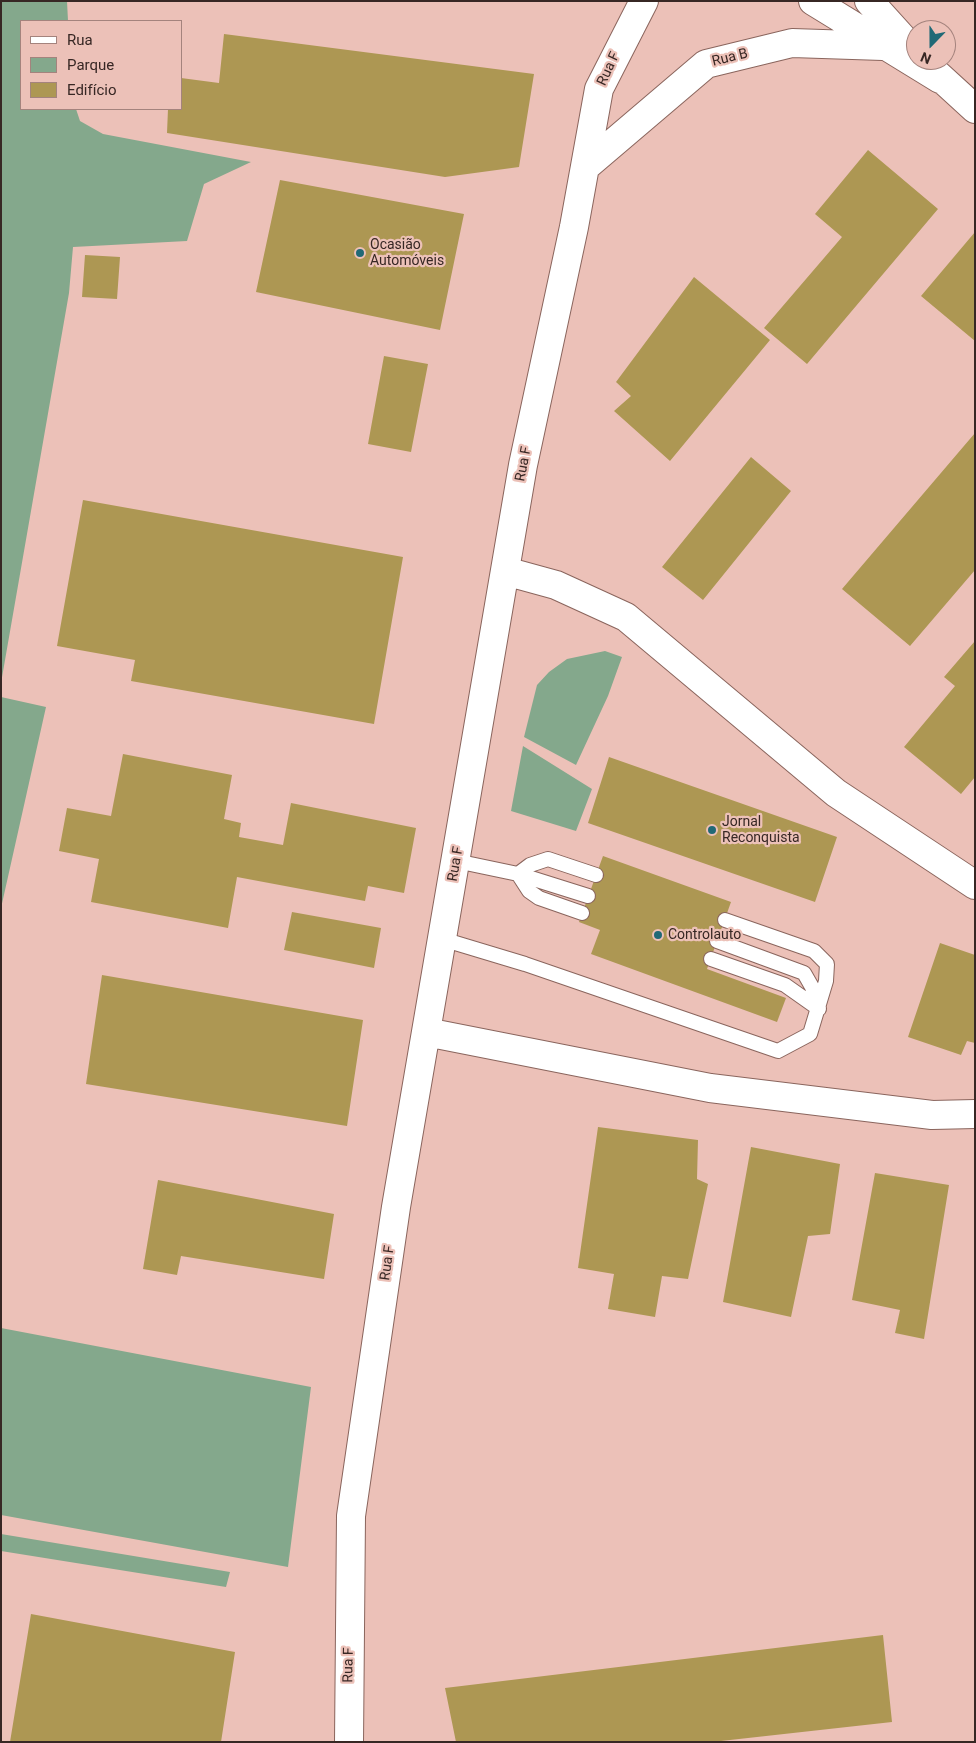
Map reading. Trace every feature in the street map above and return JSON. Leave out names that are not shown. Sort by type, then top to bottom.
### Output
[{"type":"street","name":"Rua F","points":[[349,1742],[351,1516],[396,1207],[523,465],[574,227],[599,90],[644,1]]},
{"type":"street","name":"Rua B","points":[[813,1],[883,46],[906,58]]},
{"type":"street","points":[[869,1],[906,42]]},
{"type":"street","name":"Rua B","points":[[585,167],[706,64],[792,42],[883,46]]},
{"type":"street","name":"Rua B","points":[[931,70],[975,109]]},
{"type":"street","points":[[505,571],[556,585],[626,617],[836,794],[975,886]]},
{"type":"street","points":[[426,1032],[710,1088],[932,1115],[975,1114]]},
{"type":"lane","points":[[518,874],[530,865],[548,859],[596,875]]},
{"type":"lane","points":[[456,861],[518,874],[588,896]]},
{"type":"lane","points":[[518,874],[529,891],[539,898],[582,913]]},
{"type":"lane","points":[[442,939],[534,968],[778,1051],[810,1034],[826,981],[827,964],[814,951],[724,920]]},
{"type":"lane","points":[[717,941],[804,973],[819,1009]]},
{"type":"lane","points":[[710,958],[784,985],[819,1009]]},
{"type":"green space","points":[[1,1],[67,1],[68,20],[20,20],[20,110],[76,110],[80,121],[103,134],[251,162],[204,184],[187,241],[73,247],[69,293],[1,683]]},
{"type":"green space","points":[[605,651],[622,657],[608,696],[576,765],[524,737],[537,685],[549,672],[567,659]]},
{"type":"green space","points":[[1,697],[46,707],[1,908]]},
{"type":"green space","points":[[523,746],[592,789],[576,831],[511,811]]},
{"type":"green space","points":[[1,1328],[311,1387],[288,1567],[1,1515]]},
{"type":"green space","points":[[1,1534],[230,1572],[226,1587],[1,1551]]},
{"type":"building","points":[[224,34],[534,74],[519,167],[445,177],[167,133],[168,110],[182,110],[182,78],[219,83]]},
{"type":"building","points":[[868,150],[938,209],[807,364],[764,328],[842,237],[815,214]]},
{"type":"building","name":"Ocasião Automóveis","points":[[280,180],[464,214],[440,330],[256,292]]},
{"type":"building","points":[[975,232],[975,341],[921,296]]},
{"type":"building","points":[[85,255],[120,257],[117,299],[82,297]]},
{"type":"building","points":[[694,277],[770,340],[670,461],[614,411],[631,396],[616,382]]},
{"type":"building","points":[[384,356],[428,364],[411,452],[368,444]]},
{"type":"building","points":[[975,433],[975,570],[910,646],[842,589]]},
{"type":"building","points":[[751,457],[791,491],[703,600],[662,567]]},
{"type":"building","points":[[83,500],[403,557],[374,724],[131,681],[135,660],[57,646]]},
{"type":"building","points":[[975,641],[975,777],[961,794],[904,747],[955,686],[944,677]]},
{"type":"building","points":[[123,754],[232,775],[224,819],[241,823],[239,837],[283,845],[291,803],[416,828],[404,893],[368,886],[365,901],[237,877],[228,928],[91,902],[99,859],[59,851],[67,808],[111,816]]},
{"type":"building","name":"Jornal Reconquista","points":[[609,757],[837,837],[815,902],[588,823]]},
{"type":"building","name":"Controlauto","points":[[603,856],[731,902],[707,969],[786,998],[777,1022],[591,954],[600,930],[579,922]]},
{"type":"building","points":[[292,912],[381,928],[374,968],[284,950]]},
{"type":"building","points":[[940,943],[975,955],[975,1043],[967,1041],[961,1055],[908,1037]]},
{"type":"building","points":[[102,975],[363,1020],[347,1126],[86,1084]]},
{"type":"building","points":[[598,1127],[698,1140],[697,1179],[708,1184],[688,1279],[662,1276],[655,1317],[608,1309],[614,1274],[578,1268]]},
{"type":"building","points":[[751,1147],[840,1164],[830,1234],[808,1236],[791,1317],[723,1302]]},
{"type":"building","points":[[875,1173],[949,1185],[924,1339],[895,1333],[900,1310],[852,1300]]},
{"type":"building","points":[[158,1180],[334,1214],[324,1279],[181,1256],[177,1275],[143,1269]]},
{"type":"building","points":[[31,1614],[235,1652],[221,1742],[10,1742]]},
{"type":"building","points":[[883,1635],[892,1722],[712,1742],[456,1742],[445,1688]]},
{"type":"place","name":"Ocasião Automóveis","points":[[360,253]]},
{"type":"place","name":"Jornal Reconquista","points":[[712,830]]},
{"type":"place","name":"Controlauto","points":[[658,935]]}]
